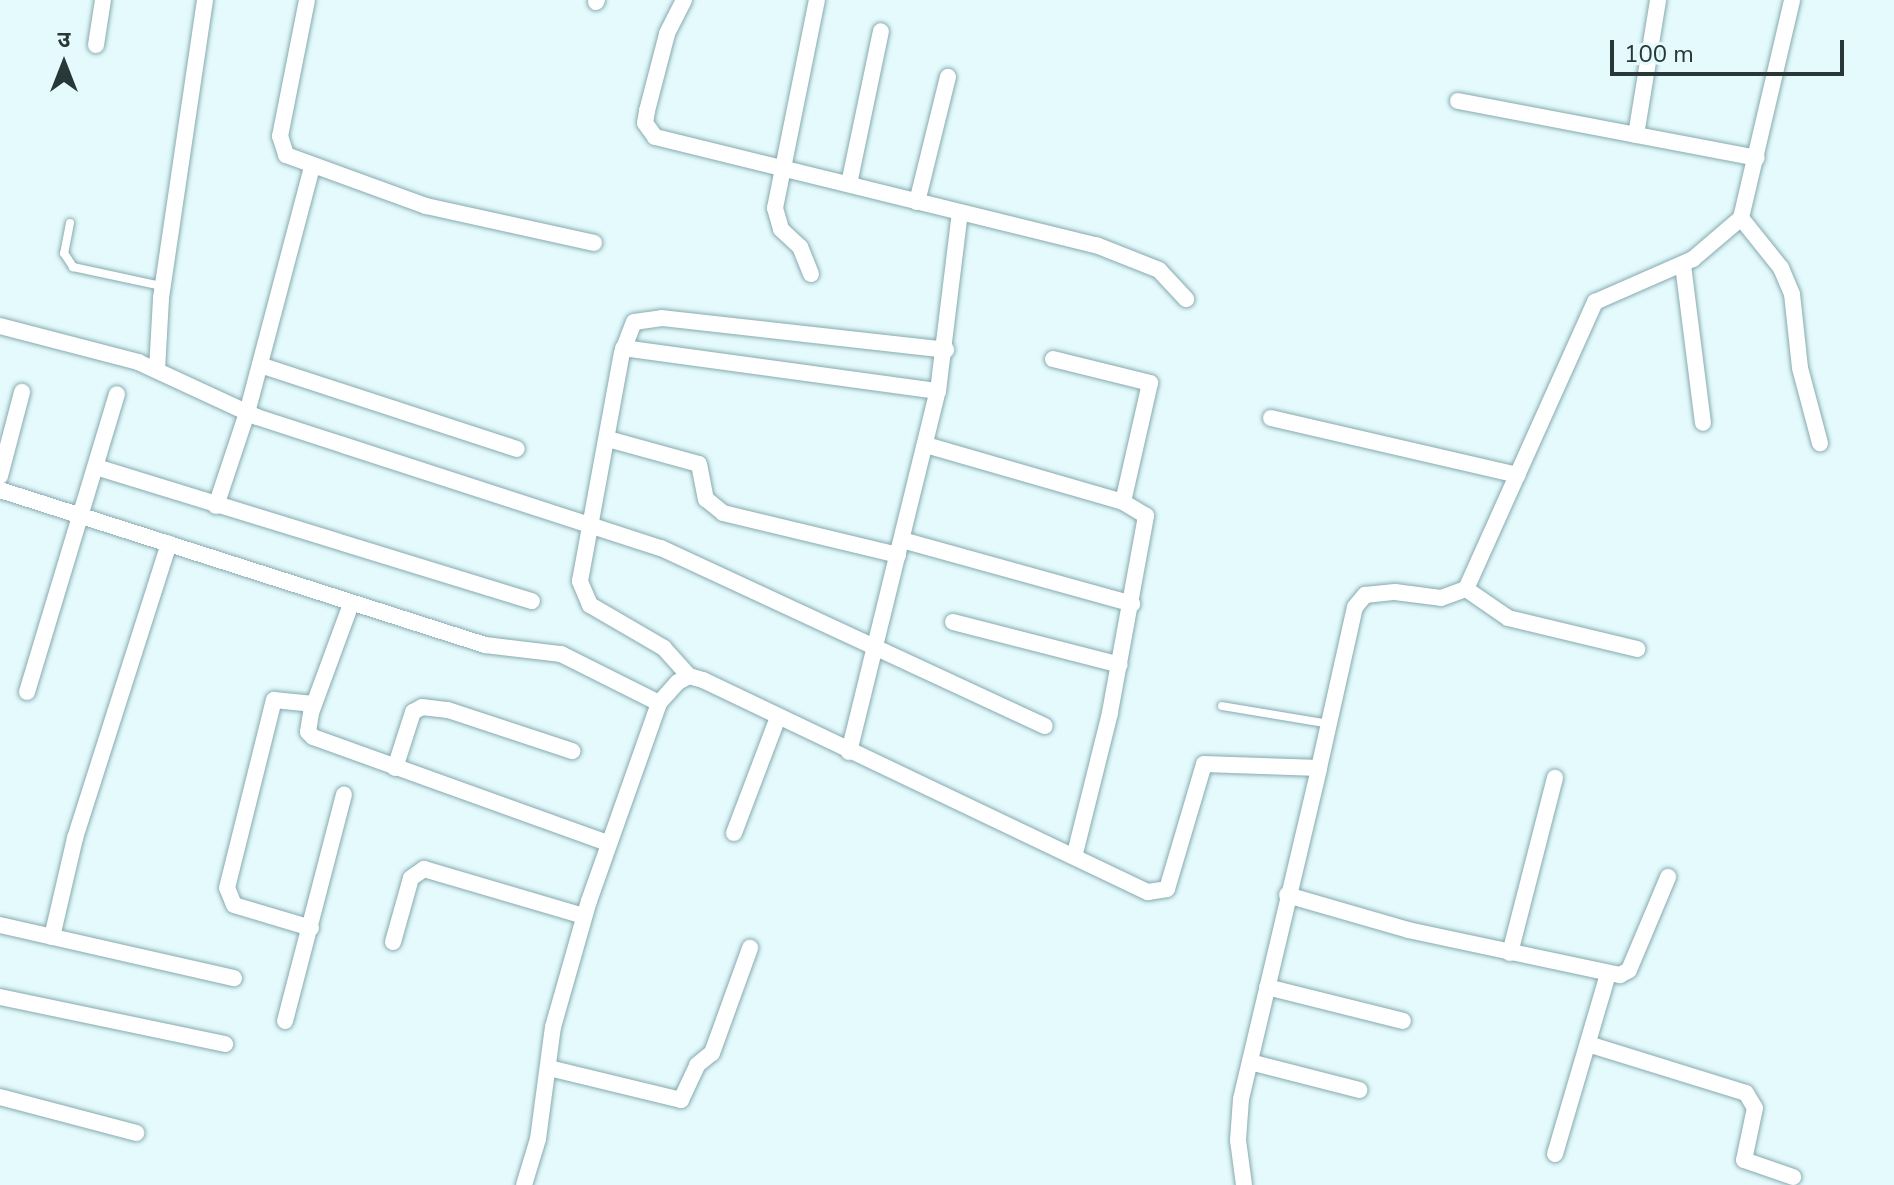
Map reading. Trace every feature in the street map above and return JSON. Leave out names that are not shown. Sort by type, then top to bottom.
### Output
[{"type":"street","points":[[96,45],[103,0]]},
{"type":"street","points":[[157,370],[163,286],[205,0]]},
{"type":"street","points":[[307,0],[280,136],[286,155],[426,206],[594,243]]},
{"type":"street","points":[[684,0],[667,34],[647,111],[648,131],[655,137],[1136,258],[1159,270],[1186,299]]},
{"type":"street","points":[[811,274],[800,247],[778,220],[782,167],[817,0]]},
{"type":"street","points":[[1636,135],[1658,0]]},
{"type":"street","points":[[1244,1185],[1238,1140],[1250,1062],[1355,607],[1365,595],[1395,592],[1441,598],[1466,589],[1595,302],[1683,265],[1741,218],[1792,0]]},
{"type":"street","points":[[849,184],[881,31]]},
{"type":"street","points":[[917,202],[948,77]]},
{"type":"street","points":[[1458,101],[1757,158]]},
{"type":"street","points":[[216,506],[247,413],[312,167]]},
{"type":"street","points":[[849,752],[938,391],[946,350],[960,213]]},
{"type":"street","points":[[1741,218],[1781,268],[1792,294],[1800,368],[1820,443]]},
{"type":"street","points":[[1683,265],[1703,423]]},
{"type":"street","points":[[946,350],[662,318],[634,322],[623,348],[581,592],[602,615],[664,648],[689,676],[1074,857],[1158,893],[1171,882],[1204,764],[1319,768]]},
{"type":"street","points":[[0,326],[109,352],[157,370],[247,413],[593,526],[725,575],[873,649],[1045,726]]},
{"type":"street","points":[[623,348],[938,391]]},
{"type":"street","points":[[1053,359],[1150,383],[1123,502]]},
{"type":"street","points":[[260,365],[517,449]]},
{"type":"street","points":[[0,476],[22,392]]},
{"type":"street","points":[[27,692],[117,394]]},
{"type":"street","points":[[1271,418],[1517,475]]},
{"type":"street","points":[[608,439],[699,464],[706,499],[723,513],[900,547],[1132,604]]},
{"type":"street","points":[[926,445],[1123,502],[1146,516],[1120,665],[1074,857]]},
{"type":"street","points":[[96,467],[532,601]]},
{"type":"street","points":[[0,490],[485,645],[561,654],[659,703]]},
{"type":"street","points":[[52,937],[75,838],[169,544]]},
{"type":"street","points":[[1466,589],[1508,618],[1637,649]]},
{"type":"street","points":[[351,604],[314,704],[308,732],[313,737],[607,843]]},
{"type":"street","points":[[953,622],[1120,665]]},
{"type":"street","points":[[524,1185],[538,1139],[553,1027],[607,843],[659,703],[689,676]]},
{"type":"street","points":[[311,928],[234,905],[227,888],[274,700],[314,704]]},
{"type":"street","points":[[395,768],[413,712],[422,707],[448,710],[572,751]]},
{"type":"street","points":[[734,833],[778,717]]},
{"type":"street","points":[[1510,953],[1555,778]]},
{"type":"street","points":[[285,1021],[344,795]]},
{"type":"street","points":[[393,942],[411,878],[424,869],[584,916]]},
{"type":"street","points":[[1287,895],[1510,953],[1608,974],[1629,970],[1668,877]]},
{"type":"street","points":[[0,925],[234,978]]},
{"type":"street","points":[[549,1068],[681,1100],[697,1065],[712,1053],[750,948]]},
{"type":"street","points":[[1555,1154],[1608,974]]},
{"type":"street","points":[[1267,987],[1403,1021]]},
{"type":"street","points":[[0,997],[225,1044]]},
{"type":"street","points":[[1588,1044],[1746,1093],[1755,1108],[1744,1160],[1793,1177]]},
{"type":"street","points":[[1250,1062],[1359,1090]]},
{"type":"street","points":[[0,1097],[136,1133]]},
{"type":"lane","points":[[70,223],[64,253],[73,267],[163,286]]},
{"type":"lane","points":[[1222,706],[1329,724]]}]
